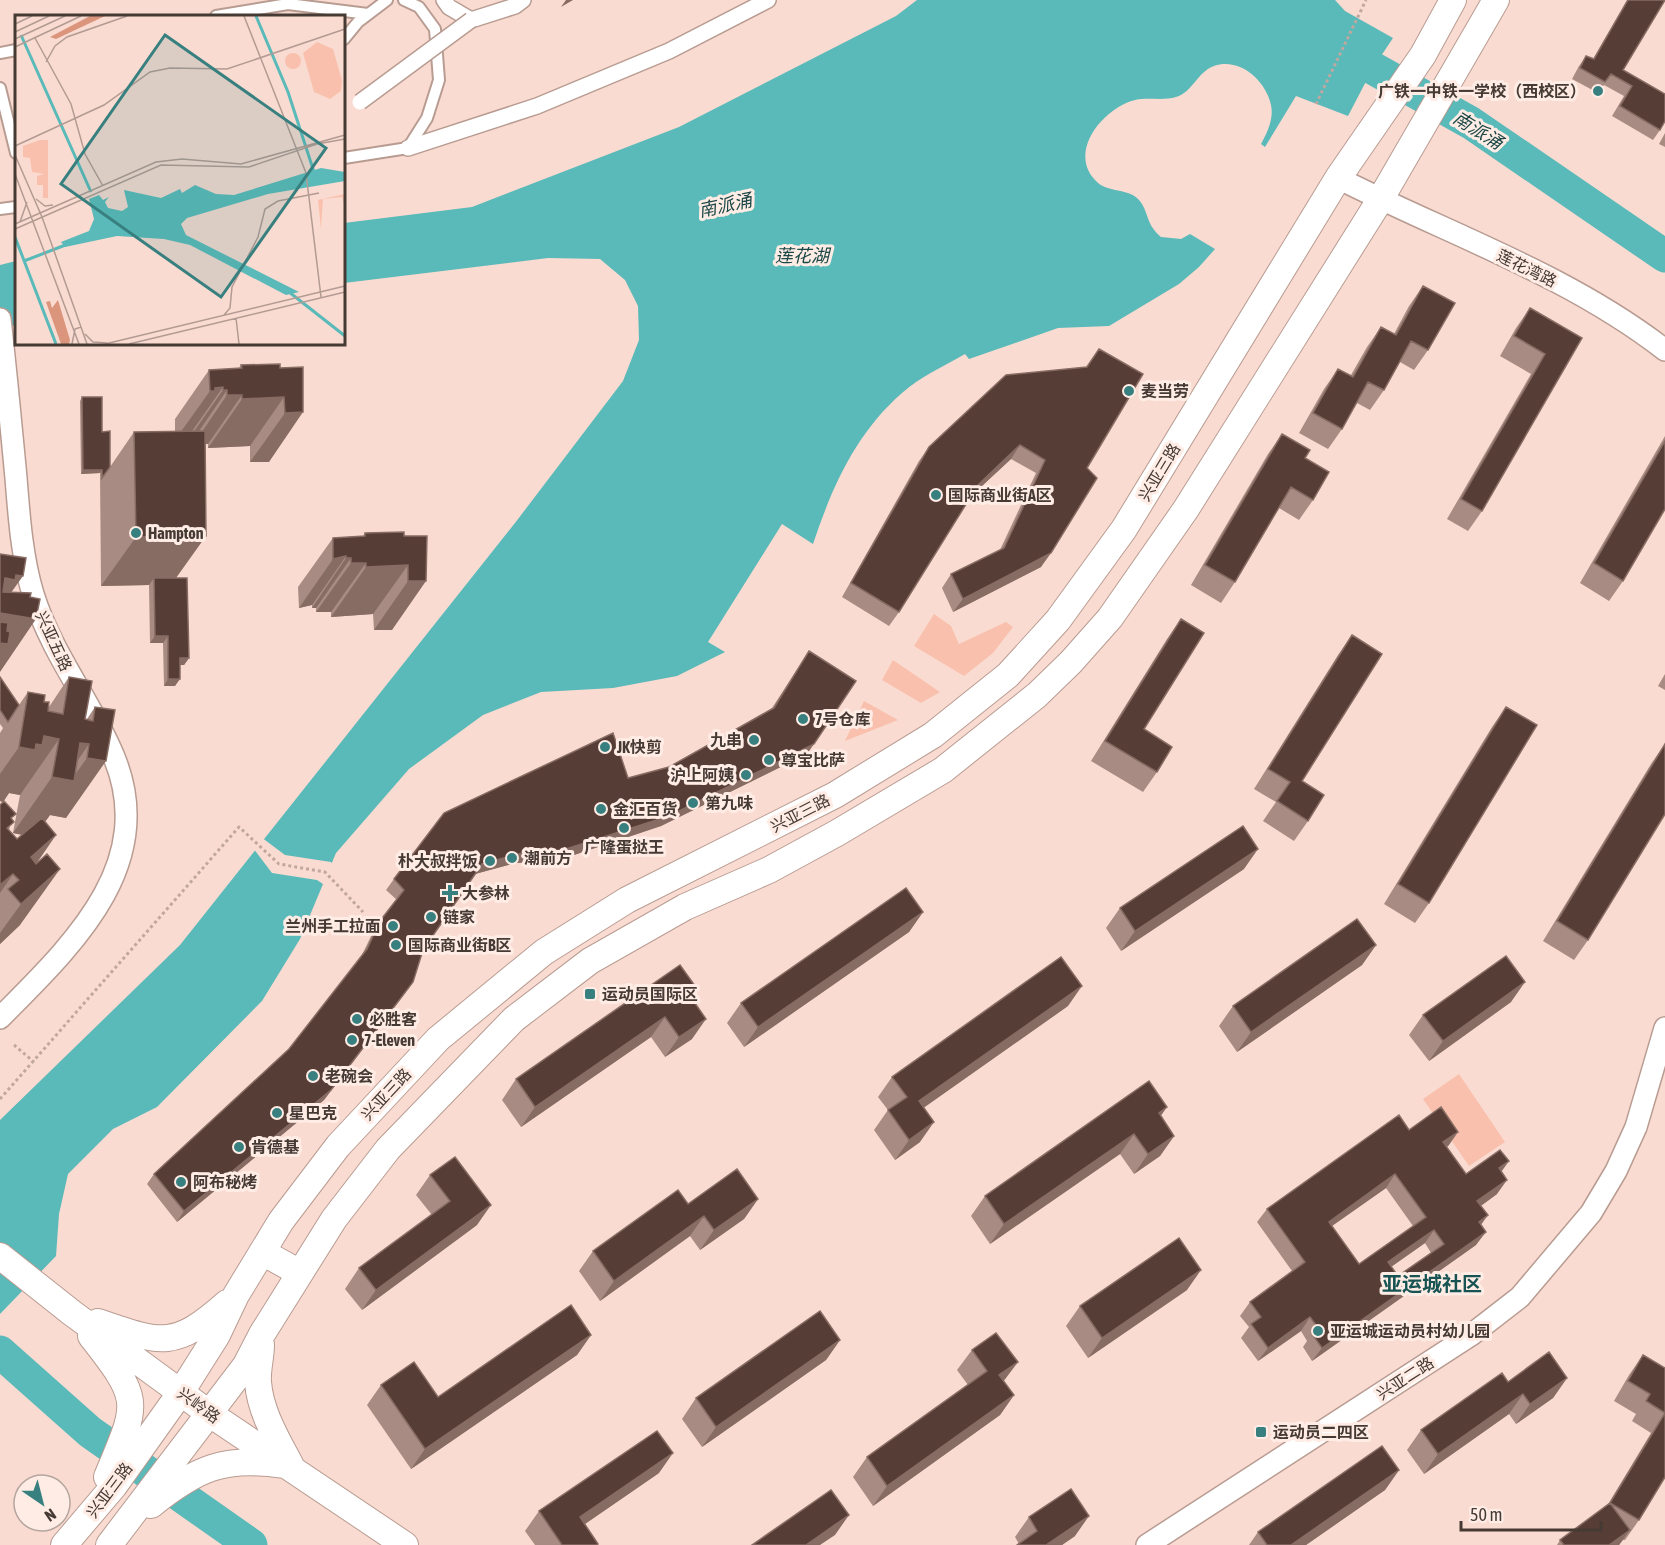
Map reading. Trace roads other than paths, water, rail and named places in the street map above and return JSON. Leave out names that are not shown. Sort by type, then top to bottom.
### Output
[{"type":"street","points":[[444,0],[449,7],[471,20]]},
{"type":"street","points":[[360,102],[471,20],[515,6],[523,0]]},
{"type":"street","points":[[408,148],[537,106],[669,51],[768,0]]},
{"type":"street","name":"兴亚三路","points":[[72,1537],[97,1507],[110,1484],[181,1392],[217,1335],[236,1295],[281,1221],[338,1146],[438,1039],[544,952],[627,900],[876,772],[933,735],[1008,675],[1058,620],[1124,529],[1338,178],[1423,55],[1453,0]]},
{"type":"street","name":"兴亚三路","points":[[142,1507],[184,1446],[246,1365],[262,1334],[334,1220],[387,1149],[514,1019],[590,961],[685,908],[769,870],[885,807],[924,782],[989,735],[1063,670],[1110,618],[1186,509],[1380,200],[1496,0]]},
{"type":"street","name":"莲花湾路","points":[[1338,178],[1380,200],[1551,278],[1644,334],[1665,350]]},
{"type":"street","name":"兴亚五路","points":[[0,319],[19,516],[33,593],[51,640],[114,756],[124,787],[127,822],[122,856],[100,902],[75,939],[0,1017]]},
{"type":"street","name":"兴亚二路","points":[[1147,1545],[1471,1335],[1520,1297],[1591,1213],[1616,1171],[1636,1127],[1665,1028]]},
{"type":"street","points":[[262,1252],[300,1273]]},
{"type":"street","name":"兴岭路","points":[[0,1256],[72,1313],[152,1369],[210,1414],[405,1545]]},
{"type":"street","points":[[72,1313],[153,1339],[178,1336],[201,1326],[236,1295]]},
{"type":"street","points":[[72,1313],[119,1371],[128,1387],[132,1419],[110,1484]]},
{"type":"street","points":[[262,1334],[258,1383],[270,1425],[291,1467]]},
{"type":"street","points":[[116,1537],[142,1507],[201,1470],[232,1462],[291,1467]]},
{"type":"street","points":[[72,1537],[101,1545]]},
{"type":"lane","points":[[345,38],[368,14],[387,0]]},
{"type":"lane","points":[[345,158],[408,148],[427,118],[439,80],[435,28],[419,8],[404,0]]},
{"type":"lane","points":[[222,15],[288,4],[368,14]]},
{"type":"lane","points":[[0,53],[15,50]]},
{"type":"lane","points":[[0,88],[11,104],[15,143]]},
{"type":"lane","points":[[0,209],[15,207]]},
{"type":"water","name":"莲花湖","points":[[917,0],[1335,0],[1345,11],[1393,38],[1373,68],[1348,116],[1296,96],[1265,147],[1261,144],[1268,131],[1272,115],[1268,96],[1258,80],[1242,68],[1233,65],[1224,64],[1208,69],[1187,91],[1176,97],[1135,100],[1111,112],[1092,133],[1087,145],[1085,158],[1088,170],[1097,182],[1107,188],[1129,193],[1138,199],[1152,227],[1161,237],[1181,239],[1190,234],[1215,249],[1199,267],[1179,284],[1109,326],[1058,328],[969,359],[965,354],[909,387],[871,425],[847,462],[828,502],[813,544],[782,524],[708,642],[725,652],[677,676],[613,688],[541,692],[483,715],[409,769],[336,853],[300,939],[262,1001],[157,1107],[113,1129],[68,1174],[59,1214],[56,1256],[0,1314],[0,1120],[180,945],[515,523],[623,381],[639,340],[638,306],[625,280],[600,259],[548,258],[345,283],[345,223],[472,207],[679,127],[896,16]]},
{"type":"water","points":[[15,261],[15,325],[0,328],[0,265]]},
{"type":"waterway","name":"南派涌","points":[[1335,47],[1471,123],[1665,256]]},
{"type":"waterway","points":[[0,1352],[90,1432],[251,1545]]},
{"type":"place","name":"广铁一中铁一学校（西校区）","points":[[1598,91]]},
{"type":"place","name":"麦当劳","points":[[1129,391]]},
{"type":"place","name":"国际商业街A区","points":[[936,495]]},
{"type":"place","name":"Hampton","points":[[136,533]]},
{"type":"place","name":"7号仓库","points":[[803,719]]},
{"type":"place","name":"九串","points":[[754,740]]},
{"type":"place","name":"JK快剪","points":[[605,747]]},
{"type":"place","name":"尊宝比萨","points":[[769,760]]},
{"type":"place","name":"沪上阿姨","points":[[746,775]]},
{"type":"place","name":"第九味","points":[[693,803]]},
{"type":"place","name":"金汇百货","points":[[601,809]]},
{"type":"place","name":"广隆蛋挞王","points":[[624,828]]},
{"type":"place","name":"潮前方","points":[[512,858]]},
{"type":"place","name":"朴大叔拌饭","points":[[490,861]]},
{"type":"place","name":"大参林","points":[[450,893]]},
{"type":"place","name":"链家","points":[[431,917]]},
{"type":"place","name":"兰州手工拉面","points":[[393,926]]},
{"type":"place","name":"国际商业街B区","points":[[396,945]]},
{"type":"place","name":"运动员国际区","points":[[590,994]]},
{"type":"place","name":"必胜客","points":[[357,1019]]},
{"type":"place","name":"7-Eleven","points":[[352,1040]]},
{"type":"place","name":"老碗会","points":[[313,1076]]},
{"type":"place","name":"星巴克","points":[[277,1113]]},
{"type":"place","name":"肯德基","points":[[239,1147]]},
{"type":"place","name":"阿布秘烤","points":[[181,1182]]},
{"type":"place","name":"亚运城运动员村幼儿园","points":[[1318,1331]]},
{"type":"place","name":"运动员二四区","points":[[1261,1432]]},
{"type":"district","name":"亚运城社区","points":[[1432,1283]]}]
